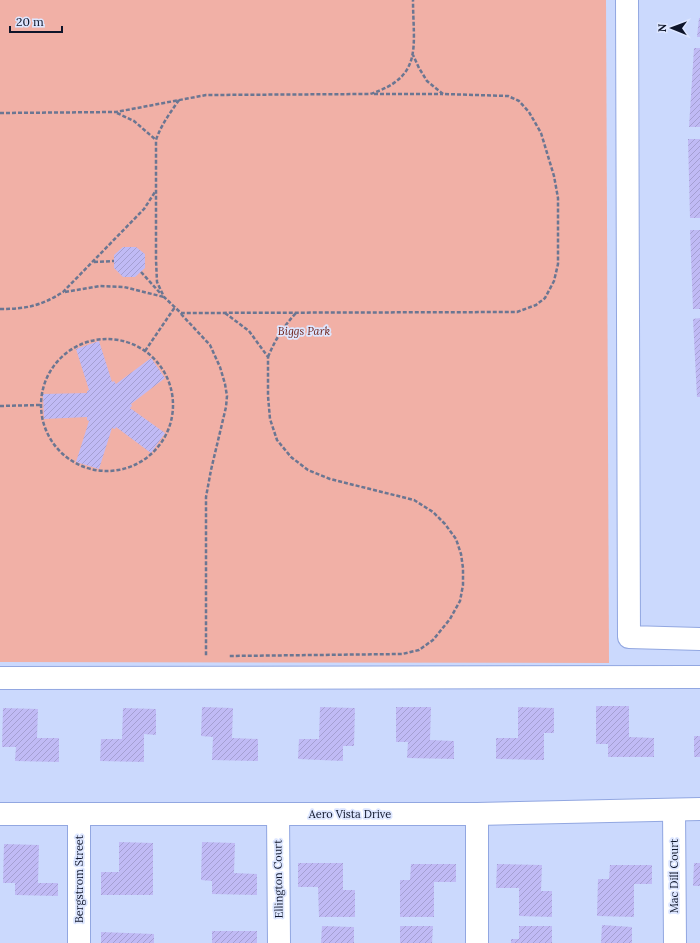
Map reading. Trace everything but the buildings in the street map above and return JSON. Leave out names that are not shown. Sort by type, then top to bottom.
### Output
[{"type":"street","points":[[627,0],[629,637],[700,639]]},
{"type":"street","points":[[0,678],[700,677]]},
{"type":"street","name":"Aero Vista Drive","points":[[0,814],[477,814],[700,809]]},
{"type":"street","name":"Mac Dill Court","points":[[674,810],[674,943]]},
{"type":"street","name":"Bergstrom Street","points":[[79,814],[79,943]]},
{"type":"street","name":"Ellington Court","points":[[278,814],[279,943]]},
{"type":"street","points":[[477,814],[478,943]]},
{"type":"path","points":[[370,94],[382,91],[397,82],[408,71],[413,55],[413,0]]},
{"type":"path","points":[[413,55],[427,81],[443,94]]},
{"type":"path","points":[[0,113],[116,112],[206,95],[443,94],[508,96],[519,101],[529,112],[541,133],[552,169],[558,198],[558,264],[554,281],[545,298],[536,305],[517,312],[181,313]]},
{"type":"path","points":[[164,297],[157,282],[156,140],[159,130],[179,100]]},
{"type":"path","points":[[116,112],[134,121],[156,140]]},
{"type":"path","points":[[0,309],[22,309],[50,300],[64,292],[144,209],[156,192]]},
{"type":"path","points":[[93,262],[114,261]]},
{"type":"path","points":[[141,272],[210,344],[220,367],[225,384],[227,396],[226,407],[206,497],[206,657],[214,656]]},
{"type":"path","points":[[64,292],[100,286],[124,287],[164,297]]},
{"type":"path","points":[[145,350],[175,307]]},
{"type":"path","points":[[224,313],[249,331],[268,357]]},
{"type":"path","points":[[222,656],[402,654],[419,650],[433,640],[450,619],[460,601],[463,585],[462,561],[456,539],[445,524],[433,512],[414,500],[330,478],[308,470],[291,457],[278,440],[270,419],[268,396],[268,357],[282,328],[296,313]]},
{"type":"path","points":[[112,338],[132,343],[145,350],[151,354],[165,371],[172,392],[173,413],[167,434],[155,452],[138,465],[116,471],[93,470],[72,462],[55,447],[44,427],[40,405],[44,383],[54,364],[70,349],[90,340],[112,338]]},
{"type":"path","points":[[0,406],[40,405]]},
{"type":"green space","name":"Biggs Park","points":[[0,0],[606,0],[609,663],[0,662]]}]
